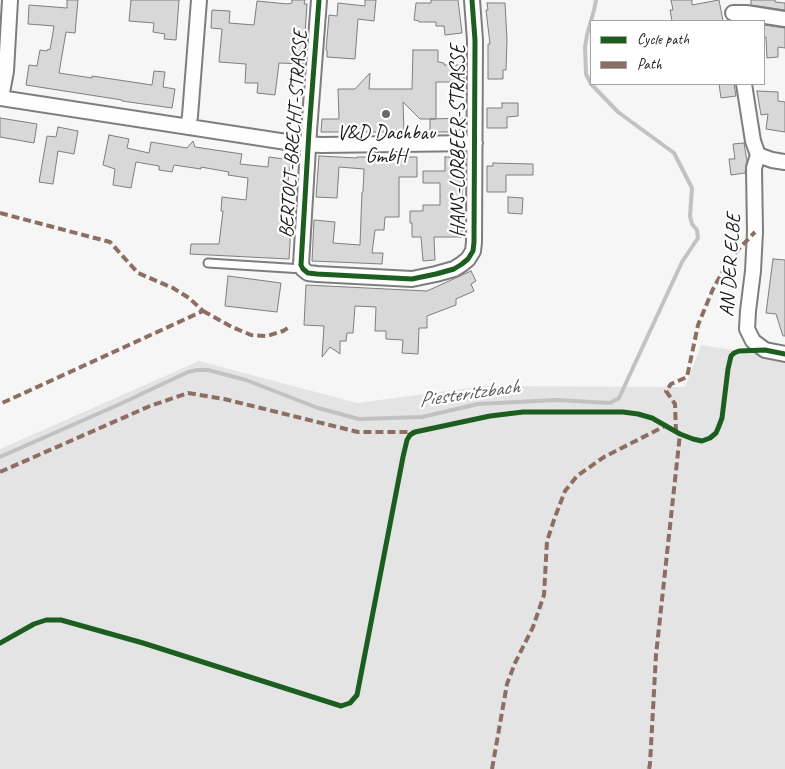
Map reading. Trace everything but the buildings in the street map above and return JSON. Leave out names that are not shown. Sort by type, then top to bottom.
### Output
[{"type":"street","points":[[10,0],[6,71],[1,98],[293,143],[475,143]]},
{"type":"street","points":[[188,127],[199,0]]},
{"type":"street","name":"BERTOLT-BRECHT-STRASSE","points":[[303,269],[301,258],[319,0]]},
{"type":"street","name":"HANS-LORBEER-STRASSE","points":[[303,269],[317,274],[412,279],[454,269],[468,259],[473,251],[474,242],[476,40],[472,0]]},
{"type":"street","points":[[733,11],[785,19]]},
{"type":"street","points":[[744,85],[753,142],[758,156],[785,162]]},
{"type":"street","name":"AN DER ELBE","points":[[758,156],[754,168],[755,232],[747,329],[753,341],[765,350],[785,354]]},
{"type":"lane","points":[[208,263],[303,269]]},
{"type":"shaded area","points":[[701,345],[785,357],[785,769],[0,769],[0,449],[199,361],[357,403],[484,386],[685,387]]},
{"type":"waterway","name":"Piesteritzbach","points":[[591,20],[596,0]]},
{"type":"waterway","name":"Piesteritzbach","points":[[590,24],[585,47],[586,74],[590,82]]},
{"type":"waterway","name":"Piesteritzbach","points":[[0,457],[188,372],[197,370],[208,370],[246,380],[318,408],[359,419],[422,417],[478,404],[556,400],[610,403],[619,398],[682,262],[698,238],[697,230],[692,224],[690,216],[692,188],[674,153],[618,112],[592,85]]},
{"type":"marked path","points":[[0,213],[110,242],[138,273],[173,288],[189,298],[203,311],[0,404]]},
{"type":"marked path","points":[[676,432],[675,404],[666,391],[671,384],[687,377],[698,325],[713,289],[731,257],[755,232]]},
{"type":"marked path","points":[[203,311],[251,335],[267,336],[283,331],[291,326]]},
{"type":"marked path","points":[[0,472],[150,406],[188,393],[224,399],[358,432],[414,432]]},
{"type":"marked path","points":[[492,769],[507,684],[533,627],[544,595],[547,541],[565,491],[577,476],[604,457],[667,425]]},
{"type":"marked path","points":[[649,769],[656,655],[680,434]]},
{"type":"cycle path","points":[[319,0],[301,265],[308,273],[412,279],[454,269],[468,259],[473,251],[475,40],[472,0]]},
{"type":"cycle path","points":[[0,643],[34,624],[46,620],[61,620],[143,643],[341,706],[350,703],[357,695],[403,457],[410,435],[415,432],[490,416],[523,412],[623,412],[652,418],[680,434],[702,441],[716,433],[722,418],[731,356],[739,351],[765,350],[785,354]]},
{"type":"place","name":"V&D Dachbau GmbH","points":[[386,114]]}]
